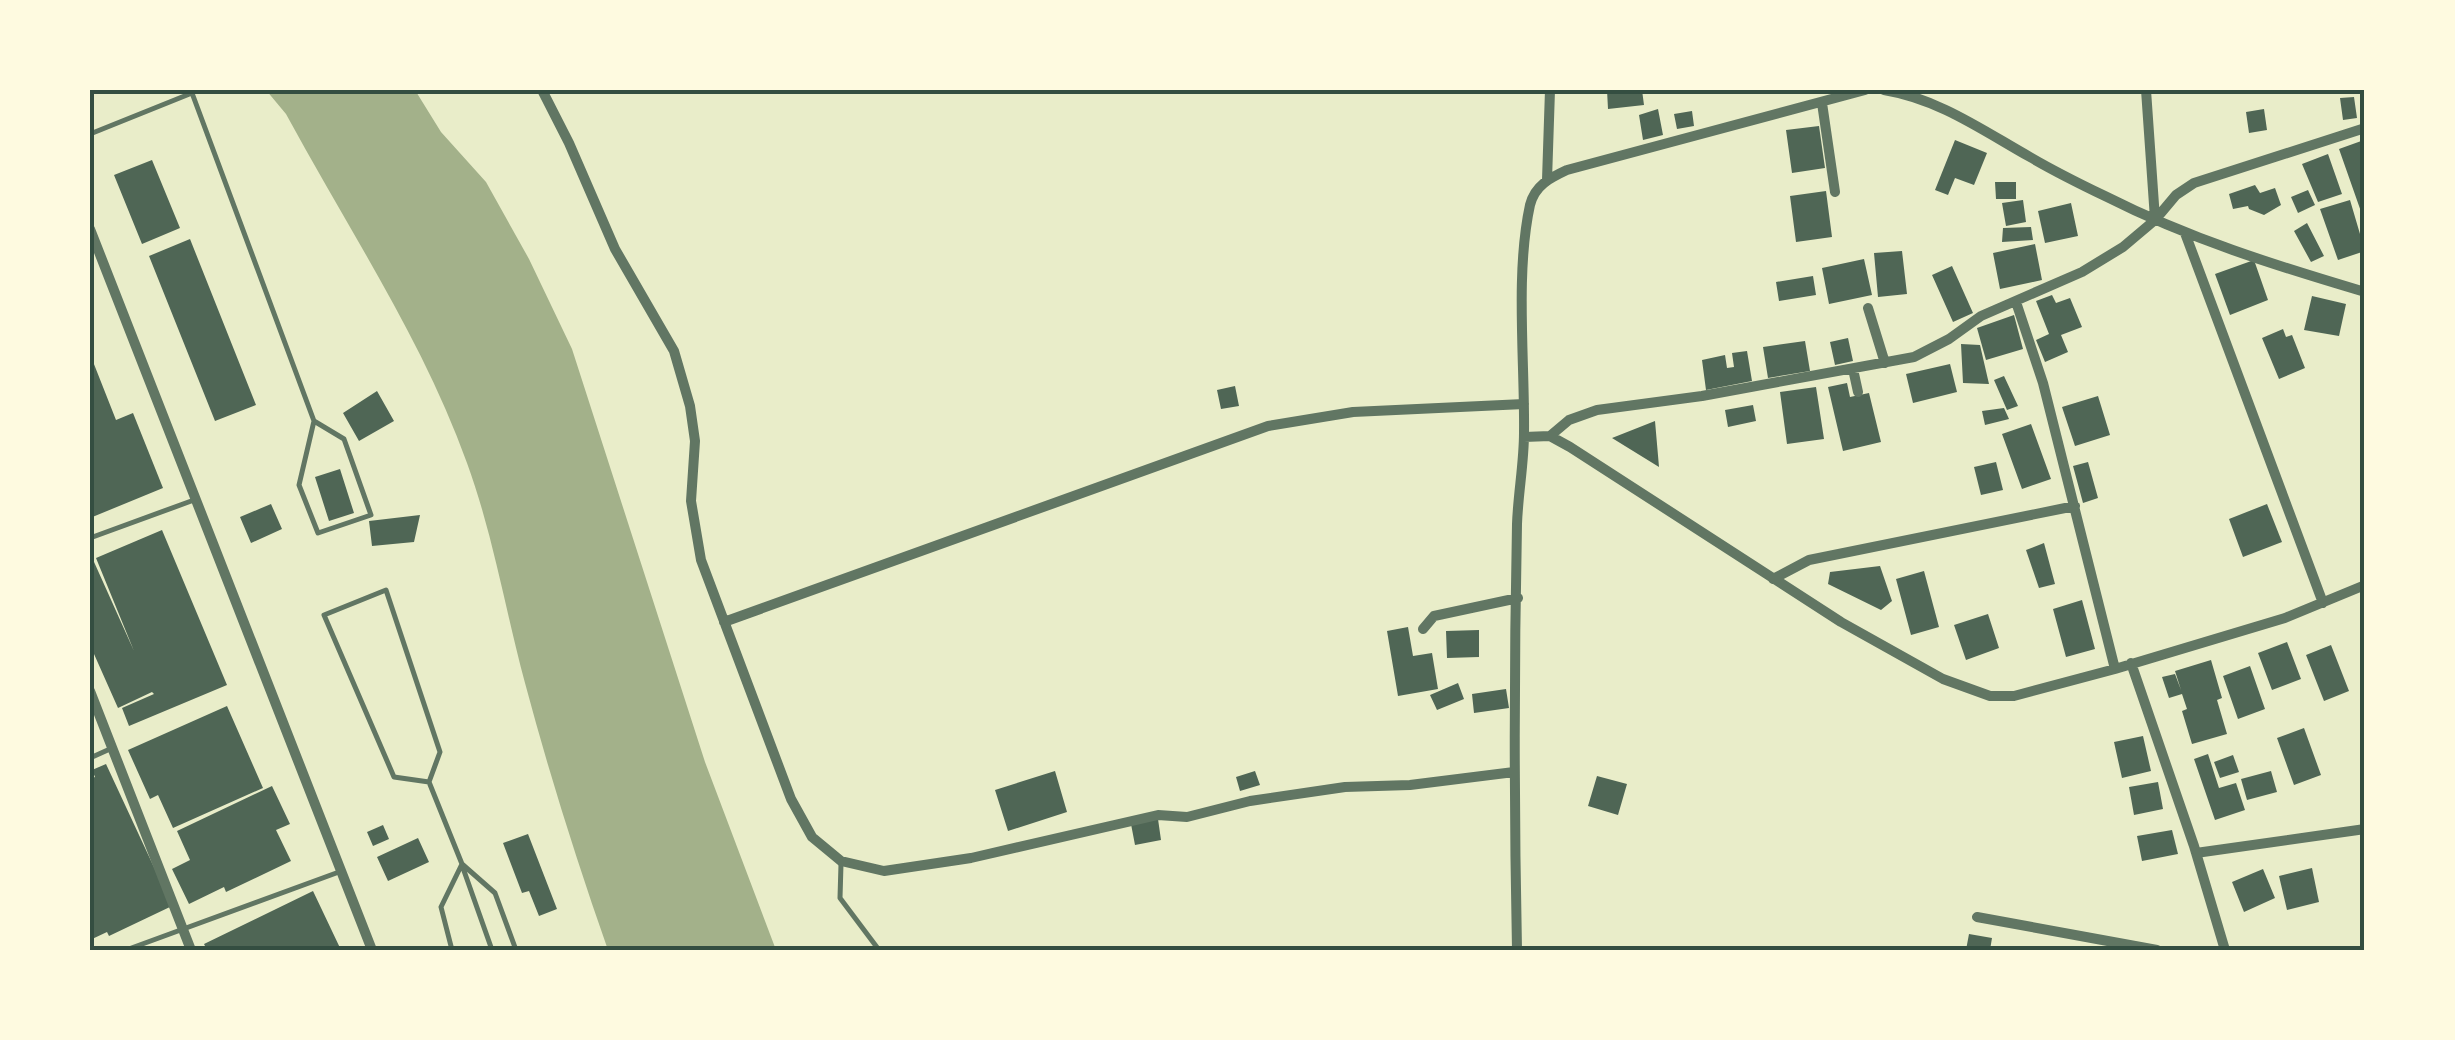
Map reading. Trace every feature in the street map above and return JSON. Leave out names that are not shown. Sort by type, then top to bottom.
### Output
[{"type":"street","points":[[542,90],[570,143],[615,248],[674,351],[690,406],[695,441],[691,501],[701,560],[791,799],[812,837],[841,861],[884,872],[971,858],[1158,815],[1187,817],[1250,801],[1345,787],[1410,785],[1514,772]]},
{"type":"street","points":[[1547,180],[1550,90]]},
{"type":"street","points":[[1517,950],[1517,522],[1524,437],[1524,278],[1530,206],[1535,192],[1547,180],[1567,170],[1822,103],[1834,93],[1865,90]]},
{"type":"street","points":[[1884,90],[1917,97],[1958,114],[2031,158],[2223,250],[2365,292]]},
{"type":"street","points":[[2146,90],[2156,220]]},
{"type":"street","points":[[1822,103],[1835,192]]},
{"type":"street","points":[[1550,436],[1569,420],[1597,410],[1914,357],[1981,316],[2082,272],[2123,247],[2156,220],[2176,195],[2194,183],[2365,128]]},
{"type":"street","points":[[90,228],[372,950]]},
{"type":"street","points":[[2185,233],[2323,603]]},
{"type":"street","points":[[2016,302],[2043,383],[2116,669]]},
{"type":"street","points":[[1868,308],[1884,363]]},
{"type":"street","points":[[1853,369],[1858,392]]},
{"type":"street","points":[[724,622],[1268,426],[1352,412],[1524,404]]},
{"type":"street","points":[[1524,437],[1550,436],[1772,579],[1943,679],[1990,696],[2014,696],[2116,669],[2323,603],[2365,584]]},
{"type":"street","points":[[1772,579],[1809,560],[2074,506]]},
{"type":"street","points":[[1423,629],[1434,616],[1518,598]]},
{"type":"street","points":[[2131,664],[2226,950]]},
{"type":"street","points":[[90,692],[191,950]]},
{"type":"street","points":[[2196,853],[2365,829]]},
{"type":"street","points":[[1977,918],[2157,950]]},
{"type":"lane","points":[[90,134],[191,92],[314,421],[299,485],[318,534],[371,514],[344,438],[314,421]]},
{"type":"lane","points":[[90,538],[194,500]]},
{"type":"lane","points":[[429,782],[394,776],[324,615],[386,590],[440,752],[429,782],[492,950]]},
{"type":"lane","points":[[90,758],[112,748]]},
{"type":"lane","points":[[841,861],[840,898],[879,950]]},
{"type":"lane","points":[[452,950],[441,906],[462,864]]},
{"type":"lane","points":[[462,864],[495,893],[516,950]]},
{"type":"lane","points":[[126,950],[341,872]]},
{"type":"shaded area","points":[[266,90],[415,90],[441,132],[486,182],[572,349],[705,762],[776,950],[608,950],[544,750],[476,490],[449,417],[383,286],[286,114]]},
{"type":"building","points":[[1607,90],[1642,90],[1644,105],[1608,109]]},
{"type":"building","points":[[2354,97],[2357,118],[2343,120],[2340,98]]},
{"type":"building","points":[[1658,109],[1663,135],[1643,140],[1639,115]]},
{"type":"building","points":[[2264,109],[2267,130],[2249,133],[2246,112]]},
{"type":"building","points":[[1692,111],[1694,126],[1677,129],[1674,114]]},
{"type":"building","points":[[1819,126],[1825,168],[1792,173],[1786,130]]},
{"type":"building","points":[[1955,140],[1987,153],[1974,185],[1955,178],[1948,195],[1935,190]]},
{"type":"building","points":[[2364,140],[2365,143],[2365,223],[2339,149]]},
{"type":"building","points":[[2328,154],[2342,194],[2318,202],[2302,164]]},
{"type":"building","points":[[152,160],[180,228],[142,244],[114,175]]},
{"type":"building","points":[[1995,182],[2016,182],[2016,199],[1996,199]]},
{"type":"building","points":[[2255,185],[2260,193],[2275,188],[2281,205],[2264,215],[2248,206],[2233,209],[2229,194]]},
{"type":"building","points":[[2308,190],[2315,205],[2298,213],[2291,197]]},
{"type":"building","points":[[1826,191],[1832,237],[1796,242],[1790,196]]},
{"type":"building","points":[[2023,200],[2026,222],[2006,226],[2002,203]]},
{"type":"building","points":[[2350,200],[2365,251],[2338,260],[2320,209]]},
{"type":"building","points":[[2071,203],[2078,236],[2045,243],[2038,211]]},
{"type":"building","points":[[2307,223],[2324,256],[2311,262],[2294,231]]},
{"type":"building","points":[[2031,227],[2033,240],[2002,242],[2003,228]]},
{"type":"building","points":[[190,239],[256,405],[215,421],[149,256]]},
{"type":"building","points":[[2035,244],[2042,280],[2000,289],[1993,253]]},
{"type":"building","points":[[1902,251],[1907,294],[1878,297],[1874,253]]},
{"type":"building","points":[[1864,259],[1872,295],[1829,304],[1822,268]]},
{"type":"building","points":[[2254,260],[2268,300],[2230,315],[2215,274]]},
{"type":"building","points":[[1952,266],[1973,313],[1953,322],[1932,275]]},
{"type":"building","points":[[1813,276],[1816,295],[1779,301],[1776,282]]},
{"type":"building","points":[[2052,295],[2056,303],[2070,298],[2082,327],[2061,335],[2068,352],[2045,362],[2036,340],[2049,334],[2036,301]]},
{"type":"building","points":[[2312,296],[2346,304],[2339,336],[2304,330]]},
{"type":"building","points":[[2014,315],[2023,349],[1986,360],[1977,328]]},
{"type":"building","points":[[2283,329],[2286,337],[2292,335],[2305,368],[2279,379],[2262,338]]},
{"type":"building","points":[[1848,338],[1853,361],[1835,365],[1830,342]]},
{"type":"building","points":[[1805,341],[1810,371],[1768,378],[1763,347]]},
{"type":"building","points":[[1961,344],[1980,345],[1989,384],[1963,383]]},
{"type":"building","points":[[1747,351],[1752,381],[1706,390],[1702,360],[1725,355],[1727,368],[1734,367],[1732,353]]},
{"type":"building","points":[[90,354],[116,420],[133,413],[163,488],[90,518]]},
{"type":"building","points":[[1950,364],[1957,392],[1913,403],[1906,374]]},
{"type":"building","points":[[2004,376],[2018,406],[2007,410],[1994,380]]},
{"type":"building","points":[[1847,383],[1850,397],[1869,393],[1881,442],[1843,451],[1828,387]]},
{"type":"building","points":[[1235,386],[1239,406],[1221,409],[1217,390]]},
{"type":"building","points":[[1816,387],[1824,439],[1787,444],[1780,392]]},
{"type":"building","points":[[377,391],[394,421],[359,441],[343,413]]},
{"type":"building","points":[[2098,396],[2110,435],[2075,446],[2062,407]]},
{"type":"building","points":[[1753,405],[1756,421],[1728,427],[1725,410]]},
{"type":"building","points":[[2004,408],[2009,419],[1985,425],[1982,411]]},
{"type":"building","points":[[1655,421],[1659,467],[1612,438]]},
{"type":"building","points":[[2031,424],[2051,479],[2022,489],[2002,434]]},
{"type":"building","points":[[1996,462],[2003,490],[1981,495],[1974,467]]},
{"type":"building","points":[[2088,462],[2098,498],[2083,503],[2073,466]]},
{"type":"building","points":[[340,469],[354,513],[329,521],[315,477]]},
{"type":"building","points":[[271,504],[282,529],[251,543],[240,517]]},
{"type":"building","points":[[2267,504],[2282,542],[2243,557],[2229,519]]},
{"type":"building","points":[[420,515],[414,542],[372,546],[369,521]]},
{"type":"building","points":[[162,530],[227,685],[129,726],[122,708],[154,694],[118,708],[90,645],[90,553],[134,651],[96,558]]},
{"type":"building","points":[[2044,543],[2055,584],[2039,588],[2026,550]]},
{"type":"building","points":[[1880,566],[1892,601],[1881,610],[1828,584],[1830,572]]},
{"type":"building","points":[[1924,571],[1939,627],[1911,635],[1896,579]]},
{"type":"building","points":[[2082,600],[2095,649],[2066,657],[2053,609]]},
{"type":"building","points":[[1988,614],[1999,648],[1966,660],[1954,625]]},
{"type":"building","points":[[1408,627],[1413,656],[1432,653],[1438,689],[1398,696],[1387,631]]},
{"type":"building","points":[[1479,630],[1479,657],[1447,658],[1446,631]]},
{"type":"building","points":[[2287,642],[2301,679],[2272,690],[2258,653]]},
{"type":"building","points":[[2331,645],[2349,691],[2324,701],[2306,655]]},
{"type":"building","points":[[2211,660],[2227,734],[2192,744],[2182,711],[2187,709],[2182,694],[2169,698],[2162,677],[2175,674],[2181,690],[2175,671]]},
{"type":"building","points":[[2250,666],[2265,709],[2238,719],[2223,676]]},
{"type":"building","points":[[1458,683],[1464,699],[1437,710],[1430,695]]},
{"type":"building","points":[[1506,689],[1509,708],[1474,713],[1472,694]]},
{"type":"building","points":[[227,706],[263,788],[173,828],[158,795],[150,799],[128,750]]},
{"type":"building","points":[[2304,728],[2321,775],[2294,785],[2277,738]]},
{"type":"building","points":[[2143,736],[2151,771],[2122,778],[2114,742]]},
{"type":"building","points":[[2208,754],[2219,788],[2236,783],[2245,810],[2215,820],[2194,759]]},
{"type":"building","points":[[2233,755],[2239,772],[2220,778],[2214,762]]},
{"type":"building","points":[[106,764],[172,906],[109,936],[107,932],[90,940],[90,779],[95,777],[92,770]]},
{"type":"building","points":[[1055,771],[1067,812],[1008,831],[995,790]]},
{"type":"building","points":[[1255,771],[1260,785],[1240,791],[1236,777]]},
{"type":"building","points":[[2271,771],[2277,792],[2247,800],[2241,779]]},
{"type":"building","points":[[1597,776],[1627,784],[1618,815],[1588,806]]},
{"type":"building","points":[[2158,782],[2163,809],[2134,815],[2129,787]]},
{"type":"building","points":[[272,786],[290,824],[276,830],[291,861],[226,892],[224,887],[189,904],[172,869],[190,860],[177,831]]},
{"type":"building","points":[[1158,819],[1161,840],[1135,845],[1131,824]]},
{"type":"building","points":[[383,825],[389,839],[373,846],[367,832]]},
{"type":"building","points":[[2172,830],[2178,854],[2142,861],[2137,836]]},
{"type":"building","points":[[528,834],[557,909],[539,916],[529,891],[522,893],[503,843]]},
{"type":"building","points":[[418,838],[429,862],[388,881],[377,857]]},
{"type":"building","points":[[2312,868],[2319,902],[2287,910],[2279,876]]},
{"type":"building","points":[[2263,869],[2275,898],[2244,912],[2232,882]]},
{"type":"building","points":[[313,891],[341,950],[207,950],[204,944]]},
{"type":"building","points":[[1969,934],[1992,938],[1990,950],[1966,950]]}]
